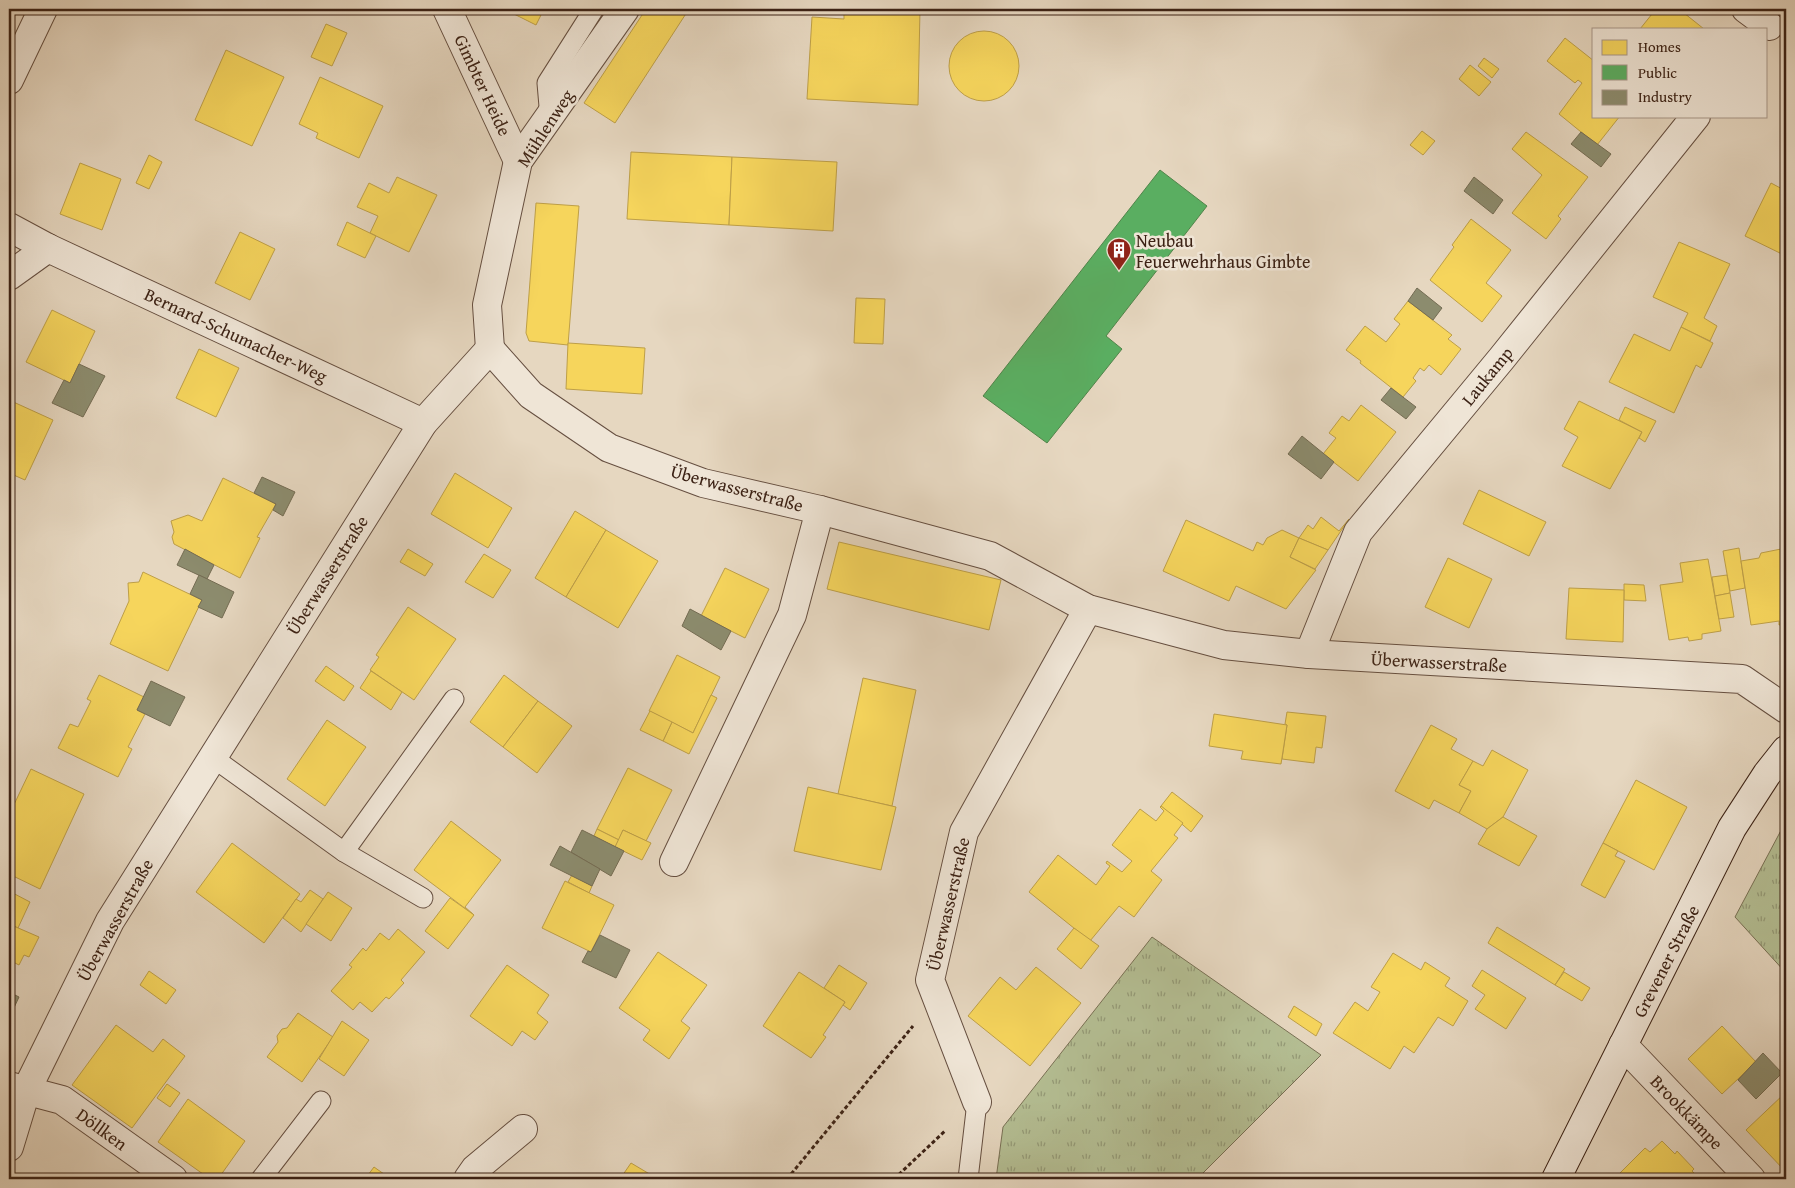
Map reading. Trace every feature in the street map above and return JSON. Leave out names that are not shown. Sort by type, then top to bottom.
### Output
[{"type":"street","points":[[9,80],[43,9]]},
{"type":"street","name":"Gimbter Heide","points":[[447,9],[518,162]]},
{"type":"street","name":"Mühlenweg","points":[[490,349],[487,306],[518,162],[625,9]]},
{"type":"street","points":[[1746,9],[1774,30]]},
{"type":"street","name":"Laukamp","points":[[1309,654],[1358,532],[1502,358],[1694,118]]},
{"type":"street","name":"Bernard-Schumacher-Weg","points":[[9,227],[48,248],[423,423]]},
{"type":"street","points":[[9,276],[48,248]]},
{"type":"street","name":"Überwasserstraße","points":[[9,1147],[18,1089],[110,921],[423,423],[490,349],[531,395],[609,448],[703,483],[820,510],[990,556],[1088,609],[1224,645],[1309,654],[1742,679],[1786,709]]},
{"type":"street","name":"Überwasserstraße","points":[[674,862],[792,615],[820,510]]},
{"type":"street","name":"Überwasserstraße","points":[[977,1102],[930,980],[964,832],[1088,609]]},
{"type":"street","name":"Grevener Straße","points":[[1556,1179],[1732,828],[1767,774],[1786,750]]},
{"type":"street","name":"Brookkämpe","points":[[1624,1046],[1751,1179]]},
{"type":"street","name":"Döllken","points":[[18,1089],[62,1100],[173,1179]]},
{"type":"street","points":[[468,1179],[475,1169],[523,1129]]},
{"type":"lane","points":[[550,118],[548,83],[594,9]]},
{"type":"lane","points":[[344,852],[454,699]]},
{"type":"lane","points":[[212,757],[344,852],[423,898]]},
{"type":"lane","points":[[261,1179],[321,1101]]},
{"type":"lane","points":[[968,1179],[977,1102]]},
{"type":"path","points":[[787,1179],[907,1035],[935,992]]},
{"type":"path","points":[[894,1179],[977,1102]]},
{"type":"green space","points":[[1786,821],[1786,973],[1735,917]]},
{"type":"green space","points":[[1152,937],[1321,1055],[1197,1179],[996,1179],[1003,1127]]},
{"type":"building: Homes","points":[[504,9],[544,9],[536,25]]},
{"type":"building: Homes","points":[[646,9],[689,9],[615,123],[584,103]]},
{"type":"building: Homes","points":[[844,9],[920,9],[918,105],[807,99],[812,17],[844,19]]},
{"type":"building: Homes","points":[[1656,9],[1679,9],[1703,28],[1641,28]]},
{"type":"building: Homes","points":[[326,24],[347,33],[332,66],[311,57]]},
{"type":"building: Homes","points":[[977,31],[991,31],[1004,37],[1013,46],[1019,59],[1017,79],[1009,91],[991,101],[977,101],[964,95],[955,86],[949,73],[949,59],[955,46],[964,37]]},
{"type":"building: Homes","points":[[1565,38],[1592,59],[1592,118],[1618,118],[1597,145],[1559,114],[1582,83],[1578,80],[1575,83],[1547,61]]},
{"type":"building: Homes","points":[[226,50],[284,77],[252,146],[195,120]]},
{"type":"building: Homes","points":[[1484,58],[1499,69],[1492,78],[1478,66]]},
{"type":"building: Homes","points":[[1470,65],[1491,82],[1479,96],[1459,79]]},
{"type":"building: Homes","points":[[320,77],[383,106],[359,158],[316,138],[318,133],[299,124]]},
{"type":"building: Homes","points":[[1422,131],[1435,141],[1423,155],[1410,145]]},
{"type":"building: Homes","points":[[1526,132],[1588,177],[1558,216],[1561,219],[1546,239],[1512,213],[1542,175],[1512,149]]},
{"type":"building: Homes","points":[[631,152],[732,157],[729,225],[627,219]]},
{"type":"building: Homes","points":[[149,155],[162,162],[149,189],[136,183]]},
{"type":"building: Homes","points":[[732,157],[837,162],[833,231],[729,225]]},
{"type":"building: Homes","points":[[80,163],[121,179],[102,230],[60,214]]},
{"type":"building: Homes","points":[[397,177],[437,195],[409,252],[370,233],[378,216],[357,207],[369,183],[389,193]]},
{"type":"building: Homes","points":[[1771,183],[1786,191],[1786,256],[1745,236]]},
{"type":"building: Homes","points":[[536,203],[579,206],[568,345],[529,341],[526,333]]},
{"type":"building: Homes","points":[[1471,219],[1511,250],[1486,283],[1502,296],[1482,322],[1430,280],[1454,247],[1452,245]]},
{"type":"building: Homes","points":[[347,222],[376,236],[365,258],[337,245]]},
{"type":"building: Homes","points":[[240,232],[275,249],[250,300],[215,283]]},
{"type":"building: Homes","points":[[1679,242],[1730,264],[1704,318],[1717,326],[1710,341],[1681,327],[1688,313],[1653,297]]},
{"type":"building: Homes","points":[[856,298],[885,299],[883,344],[854,343]]},
{"type":"building: Homes","points":[[1408,301],[1452,335],[1448,339],[1461,349],[1441,375],[1429,365],[1424,371],[1420,368],[1413,378],[1416,381],[1403,397],[1346,350],[1365,326],[1386,342],[1400,324],[1394,319]]},
{"type":"building: Homes","points":[[52,310],[95,331],[70,383],[26,362]]},
{"type":"building: Homes","points":[[1681,327],[1713,343],[1701,368],[1696,365],[1674,413],[1609,382],[1634,334],[1670,351]]},
{"type":"building: Homes","points":[[568,343],[645,348],[642,394],[566,389]]},
{"type":"building: Homes","points":[[199,349],[239,368],[216,417],[176,398]]},
{"type":"building: Homes","points":[[9,400],[53,420],[25,480],[9,473]]},
{"type":"building: Homes","points":[[1579,401],[1642,432],[1610,489],[1562,466],[1578,437],[1564,429]]},
{"type":"building: Homes","points":[[1361,405],[1396,432],[1358,481],[1323,454],[1336,438],[1329,433],[1342,416],[1349,421]]},
{"type":"building: Homes","points":[[1625,407],[1656,421],[1645,442],[1639,438],[1642,432],[1619,420]]},
{"type":"building: Homes","points":[[455,473],[512,508],[488,548],[431,514]]},
{"type":"building: Homes","points":[[223,478],[276,504],[257,537],[260,538],[240,578],[174,544],[172,537],[174,532],[171,521],[188,515],[202,521]]},
{"type":"building: Homes","points":[[1479,490],[1546,522],[1529,556],[1463,524]]},
{"type":"building: Homes","points":[[575,511],[606,530],[566,597],[535,578]]},
{"type":"building: Homes","points":[[1321,517],[1339,531],[1349,519],[1328,550],[1299,538],[1308,525],[1313,529]]},
{"type":"building: Homes","points":[[1186,520],[1253,551],[1257,542],[1263,545],[1267,538],[1282,530],[1299,538],[1290,557],[1316,570],[1286,609],[1236,586],[1229,601],[1163,571]]},
{"type":"building: Homes","points":[[606,530],[658,561],[618,628],[566,597]]},
{"type":"building: Homes","points":[[1299,538],[1328,550],[1315,569],[1290,557]]},
{"type":"building: Homes","points":[[839,542],[1001,580],[989,630],[827,589]]},
{"type":"building: Homes","points":[[1739,548],[1745,588],[1730,591],[1723,551]]},
{"type":"building: Homes","points":[[1786,548],[1786,624],[1779,625],[1779,621],[1751,625],[1741,561],[1759,558],[1761,553]]},
{"type":"building: Homes","points":[[408,549],[433,564],[425,576],[400,562]]},
{"type":"building: Homes","points":[[484,554],[511,570],[493,598],[465,582]]},
{"type":"building: Homes","points":[[1448,558],[1492,579],[1469,628],[1425,607]]},
{"type":"building: Homes","points":[[1708,559],[1721,631],[1702,634],[1702,639],[1689,641],[1688,637],[1669,640],[1660,585],[1683,582],[1680,563]]},
{"type":"building: Homes","points":[[725,568],[769,589],[745,638],[701,616]]},
{"type":"building: Homes","points":[[143,572],[202,600],[168,671],[110,644],[129,601],[128,583],[139,582]]},
{"type":"building: Homes","points":[[1727,575],[1730,593],[1715,596],[1712,577]]},
{"type":"building: Homes","points":[[1624,584],[1644,585],[1646,601],[1624,600]]},
{"type":"building: Homes","points":[[1569,588],[1624,590],[1623,642],[1566,639]]},
{"type":"building: Homes","points":[[1730,593],[1734,617],[1719,619],[1715,596]]},
{"type":"building: Homes","points":[[408,607],[456,639],[414,700],[370,670],[379,657],[376,655]]},
{"type":"building: Homes","points":[[677,655],[720,677],[693,733],[649,711]]},
{"type":"building: Homes","points":[[326,666],[354,686],[344,701],[315,681]]},
{"type":"building: Homes","points":[[371,671],[402,692],[391,710],[360,688]]},
{"type":"building: Homes","points":[[99,675],[144,697],[137,710],[145,714],[128,747],[132,749],[118,777],[58,748],[70,724],[78,727],[91,701],[87,699]]},
{"type":"building: Homes","points":[[504,675],[538,701],[503,747],[470,722]]},
{"type":"building: Homes","points":[[863,678],[916,690],[892,806],[838,794]]},
{"type":"building: Homes","points":[[711,695],[717,698],[689,754],[663,741],[672,722],[693,733]]},
{"type":"building: Homes","points":[[538,701],[572,726],[537,773],[503,747]]},
{"type":"building: Homes","points":[[650,711],[672,722],[663,741],[640,730]]},
{"type":"building: Homes","points":[[1287,712],[1326,716],[1322,748],[1316,747],[1314,763],[1282,759]]},
{"type":"building: Homes","points":[[1214,714],[1287,725],[1281,764],[1241,759],[1243,751],[1209,746]]},
{"type":"building: Homes","points":[[327,720],[366,747],[325,806],[287,779]]},
{"type":"building: Homes","points":[[1431,725],[1457,739],[1451,749],[1473,761],[1459,785],[1471,791],[1459,813],[1434,800],[1429,809],[1395,791]]},
{"type":"building: Homes","points":[[1492,750],[1528,770],[1503,817],[1487,829],[1459,813],[1471,791],[1459,785],[1473,761],[1483,766]]},
{"type":"building: Homes","points":[[628,768],[672,790],[646,841],[623,830],[619,840],[597,829]]},
{"type":"building: Homes","points":[[31,769],[84,794],[40,889],[9,874],[9,845],[12,838],[9,836],[9,815]]},
{"type":"building: Homes","points":[[1636,780],[1687,807],[1654,870],[1603,843]]},
{"type":"building: Homes","points":[[808,787],[896,807],[881,870],[794,851]]},
{"type":"building: Homes","points":[[1172,792],[1203,816],[1191,832],[1161,806]]},
{"type":"building: Homes","points":[[1161,806],[1183,823],[1174,835],[1178,838],[1151,871],[1162,880],[1134,917],[1119,906],[1090,941],[1029,892],[1058,855],[1096,885],[1110,866],[1106,863],[1107,861],[1122,872],[1132,861],[1112,845],[1140,809],[1156,821],[1164,811]]},
{"type":"building: Homes","points":[[1503,817],[1537,836],[1519,866],[1478,844],[1487,829]]},
{"type":"building: Homes","points":[[451,821],[501,860],[465,907],[474,915],[414,870]]},
{"type":"building: Homes","points":[[597,829],[619,840],[615,847],[594,836]]},
{"type":"building: Homes","points":[[623,830],[651,843],[642,860],[615,847]]},
{"type":"building: Homes","points":[[232,843],[300,894],[264,943],[196,892]]},
{"type":"building: Homes","points":[[1603,843],[1618,851],[1615,856],[1625,861],[1605,898],[1581,885]]},
{"type":"building: Homes","points":[[572,875],[592,886],[589,893],[568,882]]},
{"type":"building: Homes","points":[[565,881],[614,905],[591,952],[542,928]]},
{"type":"building: Homes","points":[[310,890],[323,899],[301,932],[283,918],[296,899],[301,902]]},
{"type":"building: Homes","points":[[9,891],[30,902],[18,928],[9,924]]},
{"type":"building: Homes","points":[[328,892],[352,908],[331,941],[306,924]]},
{"type":"building: Homes","points":[[450,898],[474,915],[448,949],[425,931]]},
{"type":"building: Homes","points":[[9,924],[39,937],[29,957],[24,955],[19,965],[9,960]]},
{"type":"building: Homes","points":[[1497,927],[1565,969],[1555,985],[1488,943]]},
{"type":"building: Homes","points":[[1074,928],[1099,946],[1081,969],[1057,949]]},
{"type":"building: Homes","points":[[398,929],[425,952],[401,980],[404,983],[389,999],[386,997],[372,1012],[360,1002],[353,1010],[331,991],[352,967],[349,965],[363,948],[366,951],[380,933],[389,940]]},
{"type":"building: Homes","points":[[658,952],[707,985],[681,1021],[690,1028],[669,1059],[643,1040],[650,1030],[619,1008]]},
{"type":"building: Homes","points":[[1393,953],[1421,970],[1425,962],[1450,978],[1445,986],[1468,1001],[1453,1026],[1438,1017],[1414,1053],[1404,1046],[1390,1069],[1333,1033],[1355,1002],[1368,1011],[1380,992],[1371,987]]},
{"type":"building: Homes","points":[[507,965],[549,995],[537,1013],[548,1022],[535,1040],[522,1031],[512,1046],[470,1016]]},
{"type":"building: Homes","points":[[839,965],[867,983],[850,1010],[843,1005],[845,1002],[824,988]]},
{"type":"building: Homes","points":[[1036,967],[1081,1003],[1030,1066],[968,1016],[1000,977],[1016,990]]},
{"type":"building: Homes","points":[[1482,970],[1526,998],[1506,1029],[1475,1009],[1485,995],[1472,986]]},
{"type":"building: Homes","points":[[149,971],[176,990],[166,1004],[140,985]]},
{"type":"building: Homes","points":[[799,972],[845,1002],[823,1035],[826,1037],[811,1058],[763,1026]]},
{"type":"building: Homes","points":[[1564,972],[1590,988],[1582,1001],[1555,985]]},
{"type":"building: Homes","points":[[1294,1006],[1322,1024],[1316,1036],[1288,1017]]},
{"type":"building: Homes","points":[[298,1013],[333,1037],[302,1082],[267,1057],[278,1042],[277,1036],[282,1029],[287,1028]]},
{"type":"building: Homes","points":[[342,1021],[369,1040],[344,1076],[319,1059]]},
{"type":"building: Homes","points":[[116,1025],[153,1052],[163,1039],[185,1056],[132,1128],[72,1085]]},
{"type":"building: Homes","points":[[1722,1026],[1756,1062],[1722,1094],[1688,1059]]},
{"type":"building: Homes","points":[[167,1084],[180,1093],[170,1107],[157,1098]]},
{"type":"building: Homes","points":[[1784,1094],[1786,1096],[1786,1172],[1746,1130]]},
{"type":"building: Homes","points":[[188,1099],[245,1141],[218,1179],[210,1179],[158,1142]]},
{"type":"building: Homes","points":[[1662,1141],[1675,1154],[1677,1151],[1694,1169],[1692,1171],[1700,1179],[1614,1179],[1645,1148],[1650,1152]]},
{"type":"building: Homes","points":[[631,1163],[658,1179],[620,1179]]},
{"type":"building: Homes","points":[[374,1167],[391,1179],[365,1179]]},
{"type":"building: Public","name":"Neubau Feuerwehrhaus Gimbte","points":[[1160,170],[1207,206],[1106,336],[1122,349],[1047,443],[983,396]]},
{"type":"building: Industry","points":[[1581,132],[1611,154],[1601,167],[1571,144]]},
{"type":"building: Industry","points":[[1474,177],[1503,200],[1493,214],[1464,191]]},
{"type":"building: Industry","points":[[1417,288],[1442,308],[1433,320],[1408,301]]},
{"type":"building: Industry","points":[[79,364],[105,376],[83,417],[52,403],[64,380],[70,383]]},
{"type":"building: Industry","points":[[1391,388],[1416,407],[1406,419],[1381,400]]},
{"type":"building: Industry","points":[[1302,436],[1334,462],[1321,479],[1288,454]]},
{"type":"building: Industry","points":[[262,477],[295,492],[283,516],[273,510],[276,504],[254,493]]},
{"type":"building: Industry","points":[[185,549],[214,565],[207,579],[177,565]]},
{"type":"building: Industry","points":[[199,575],[234,592],[222,618],[198,607],[202,600],[190,594]]},
{"type":"building: Industry","points":[[690,609],[731,631],[721,650],[682,626]]},
{"type":"building: Industry","points":[[151,681],[185,697],[170,726],[137,710]]},
{"type":"building: Industry","points":[[582,830],[624,851],[611,876],[571,852]]},
{"type":"building: Industry","points":[[560,846],[600,869],[592,886],[550,865]]},
{"type":"building: Industry","points":[[600,935],[630,950],[616,978],[582,962],[588,951],[591,952]]},
{"type":"building: Industry","points":[[9,992],[19,997],[12,1012],[9,1011]]},
{"type":"building: Industry","points":[[1763,1053],[1782,1073],[1756,1099],[1738,1080]]},
{"type":"place","name":"Neubau Feuerwehrhaus Gimbte","points":[[1119,271]]}]
